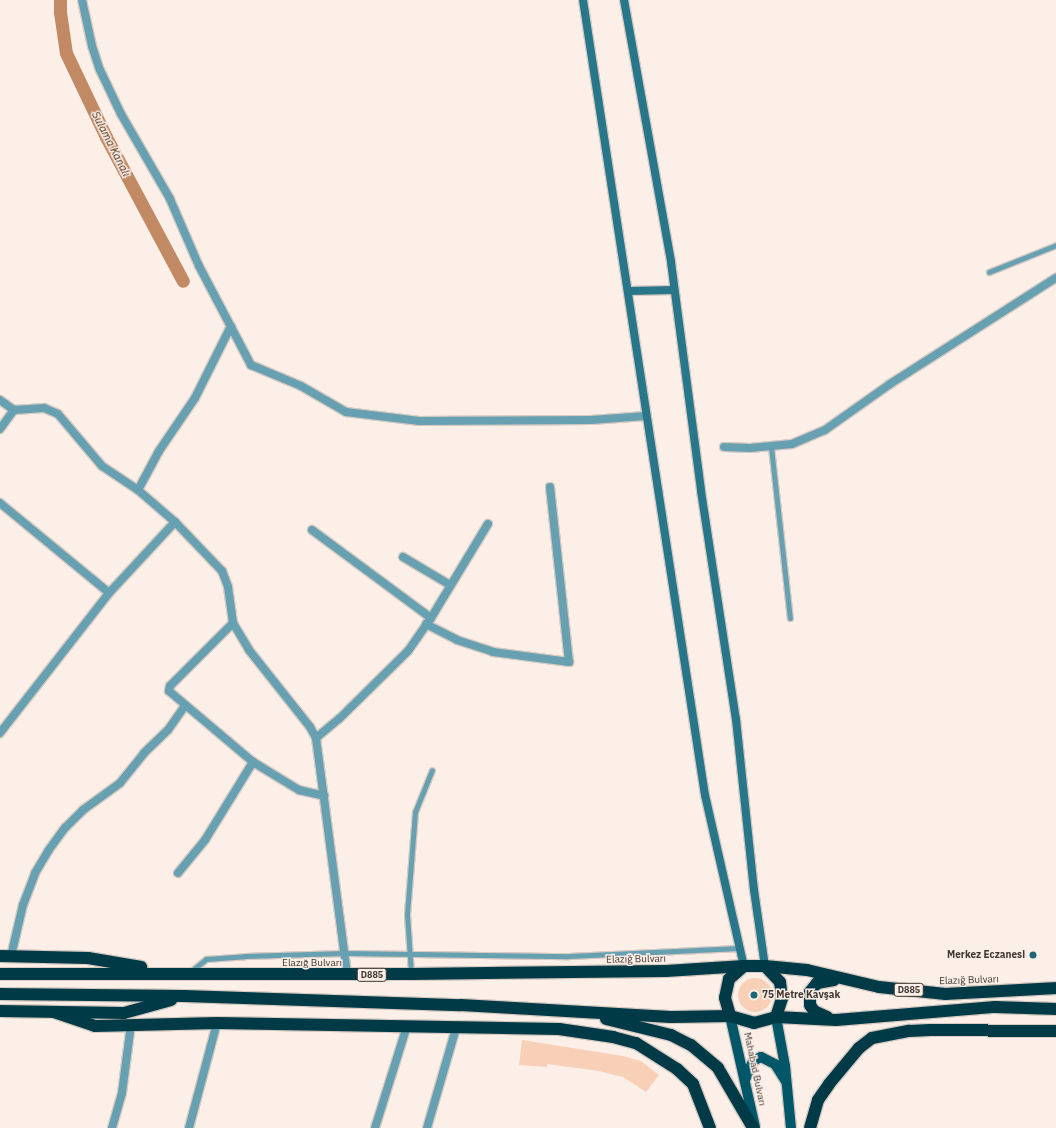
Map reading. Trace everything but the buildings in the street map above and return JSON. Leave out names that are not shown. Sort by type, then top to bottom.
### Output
[{"type":"highway","points":[[5,956],[88,958],[174,973]]},
{"type":"highway","points":[[730,1016],[726,988],[729,979],[744,966],[765,966],[776,976],[782,990],[776,1017]]},
{"type":"highway","name":"Elazığ Bulvarı","points":[[0,974],[174,973],[347,975],[666,971],[744,966]]},
{"type":"highway","name":"Elazığ Bulvarı","points":[[765,966],[807,970],[841,980],[879,987],[946,994],[1056,988]]},
{"type":"highway","points":[[836,1020],[814,1010],[810,1005],[810,992],[817,983],[827,980],[841,980]]},
{"type":"highway","points":[[0,994],[184,996],[576,1011],[671,1017],[730,1016],[754,1023],[776,1017],[836,1020],[995,1007],[1056,1009]]},
{"type":"highway","points":[[0,1011],[124,1013],[184,996]]},
{"type":"highway","points":[[576,1011],[671,1035],[691,1045],[718,1068],[754,1128]]},
{"type":"highway","points":[[54,1012],[95,1026],[217,1023],[559,1029],[613,1037],[636,1043],[659,1055],[693,1084],[710,1128]]},
{"type":"highway","points":[[810,1128],[818,1100],[828,1084],[859,1048],[872,1038],[923,1030],[1056,1031]]},
{"type":"main road","points":[[583,0],[704,795],[744,966]]},
{"type":"main road","points":[[624,0],[674,290],[701,491],[736,719],[754,890],[765,966]]},
{"type":"main road","points":[[628,291],[674,290]]},
{"type":"main road","name":"Mahabad Bulvarı","points":[[730,1016],[754,1128]]},
{"type":"main road","points":[[776,1017],[786,1081],[791,1128]]},
{"type":"main road","points":[[744,1082],[753,1061],[761,1058],[775,1064],[786,1081]]},
{"type":"street","points":[[82,0],[92,46],[100,70],[121,114],[170,199],[199,266],[251,365],[301,386],[346,412],[434,421],[532,418],[591,420],[646,416]]},
{"type":"street","points":[[724,447],[771,447],[792,444],[825,430],[890,384],[1056,278]]},
{"type":"street","points":[[138,490],[159,451],[195,398],[231,326]]},
{"type":"street","points":[[0,400],[14,410],[44,408],[58,414],[102,466],[138,490],[174,522],[222,571],[228,587],[233,623],[249,650],[310,727],[316,738],[347,975]]},
{"type":"street","points":[[0,429],[14,410]]},
{"type":"street","points":[[312,530],[429,621],[457,640],[493,652],[569,662],[550,487]]},
{"type":"street","points":[[0,503],[109,593]]},
{"type":"street","points":[[0,733],[109,593],[174,522]]},
{"type":"street","points":[[316,738],[339,719],[408,651],[429,621],[488,524]]},
{"type":"street","points":[[403,557],[450,585]]},
{"type":"street","points":[[233,623],[170,686],[169,691],[253,762],[299,790],[324,796]]},
{"type":"street","points":[[5,956],[35,873],[56,840],[83,810],[120,783],[144,753],[168,730],[185,706]]},
{"type":"street","points":[[178,873],[205,840],[253,762]]},
{"type":"street","points":[[189,1128],[217,1023]]},
{"type":"street","points":[[112,1128],[122,1093],[131,1025]]},
{"type":"street","points":[[374,1128],[407,1026]]},
{"type":"street","points":[[427,1128],[456,1028]]},
{"type":"lane","points":[[989,272],[1056,245]]},
{"type":"lane","points":[[771,447],[790,618]]},
{"type":"lane","points":[[411,974],[407,914],[415,812],[432,770]]},
{"type":"lane","points":[[188,974],[206,959],[344,953],[410,956],[627,955],[740,948]]},
{"type":"shaded area","points":[[752,978],[758,978],[767,983],[771,989],[771,1001],[767,1007],[758,1012],[752,1012],[743,1007],[738,998],[738,992],[743,983]]},
{"type":"shaded area","points":[[522,1040],[623,1056],[641,1061],[659,1075],[646,1092],[623,1077],[599,1071],[547,1064],[547,1067],[519,1065]]},
{"type":"waterway","name":"Sulama Kanalı","points":[[60,0],[60,12],[66,53],[106,137],[183,281]]},
{"type":"place","name":"Merkez Eczanesi","points":[[1033,955]]},
{"type":"place","name":"75 Metre Kavşak","points":[[754,995]]}]
